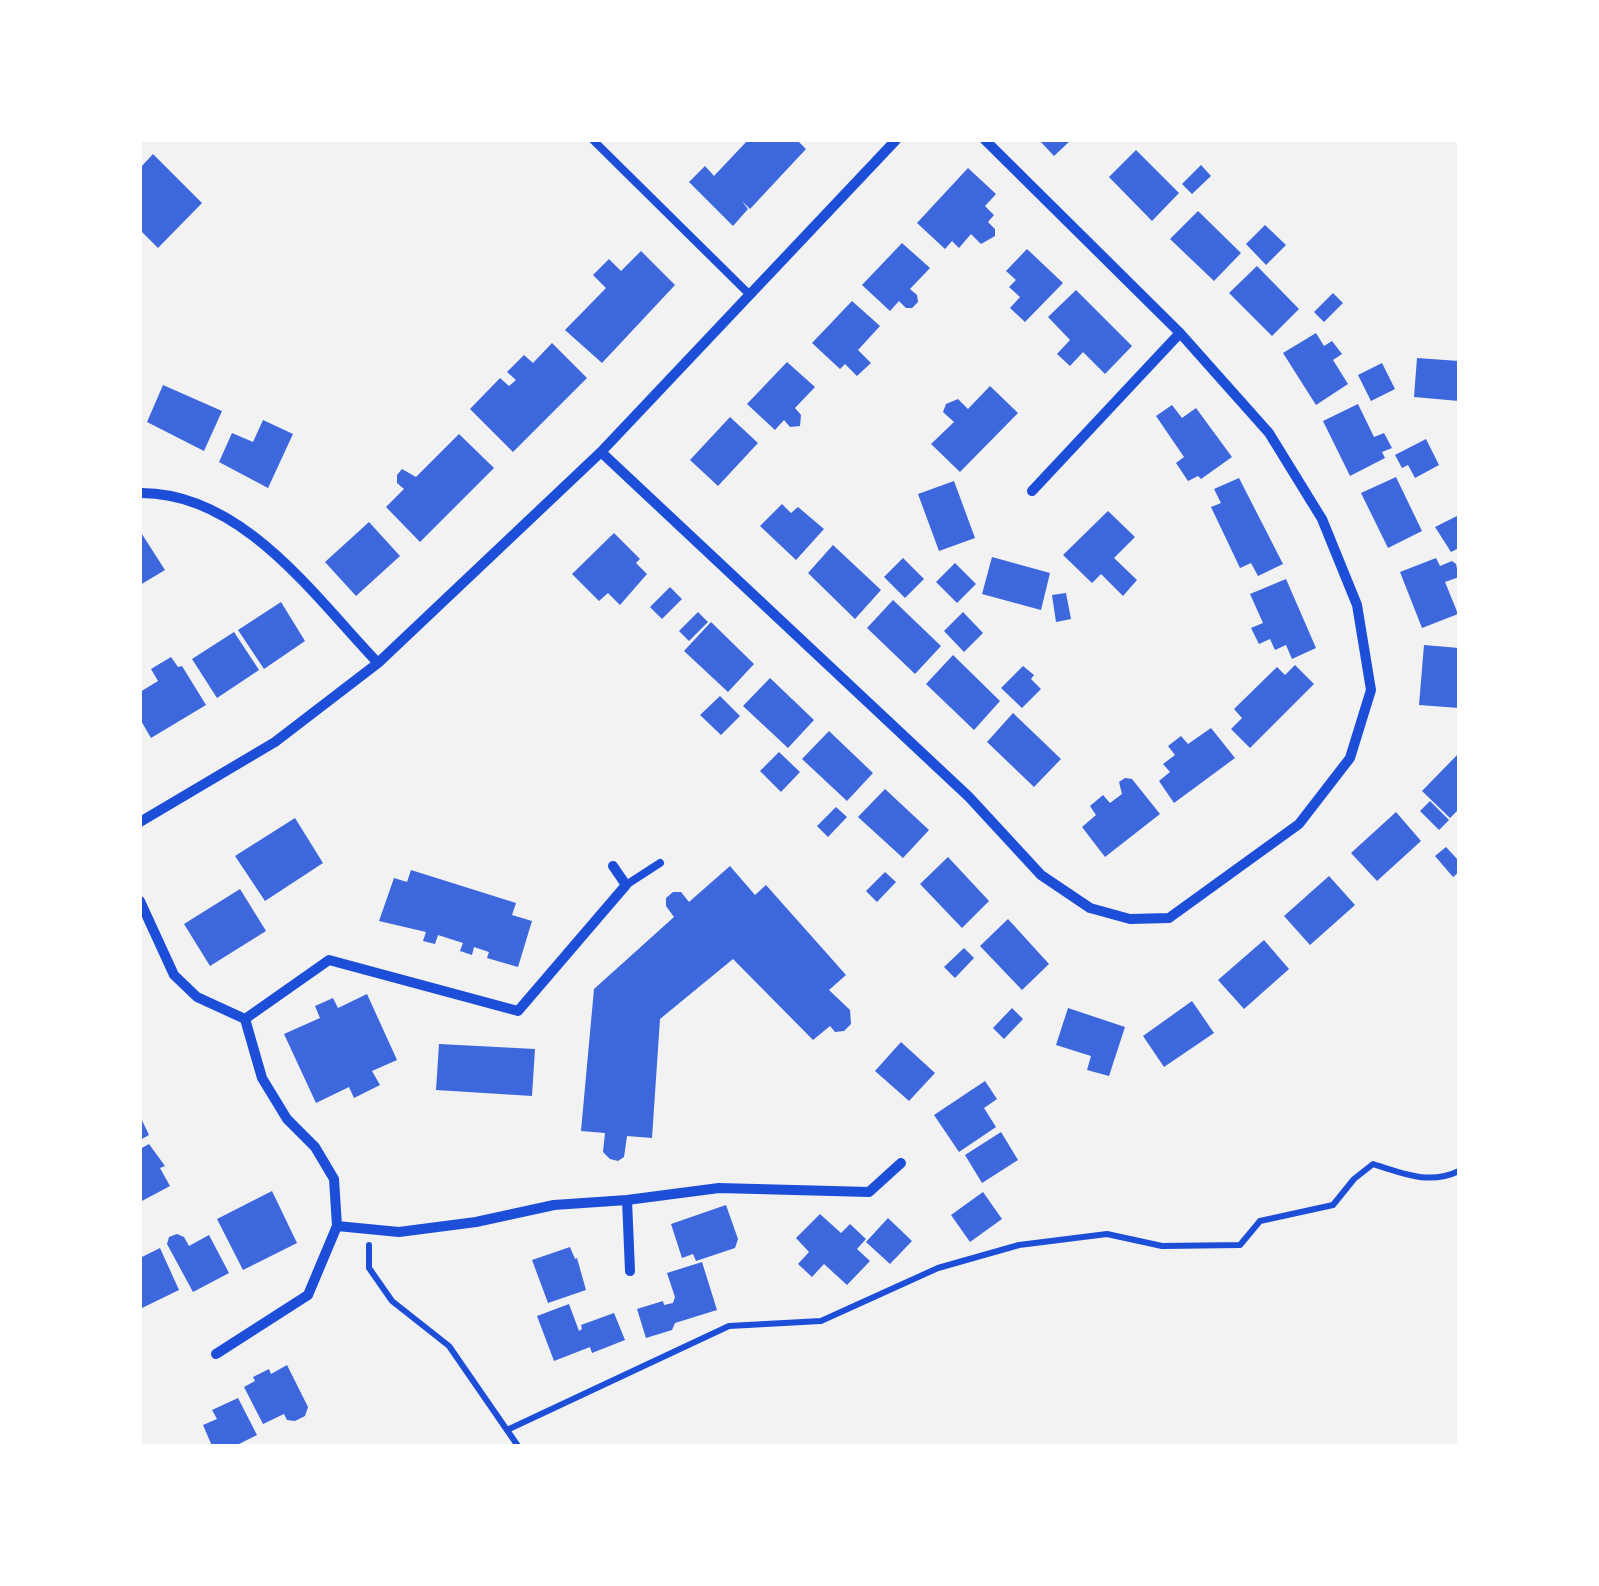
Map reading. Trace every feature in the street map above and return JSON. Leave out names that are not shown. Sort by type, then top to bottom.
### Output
[{"type":"street","points":[[140,822],[274,742],[378,663],[601,452],[896,140]]},
{"type":"street","points":[[601,452],[969,797],[1041,875],[1090,908],[1130,919],[1170,918],[1300,824],[1350,758],[1370,690],[1358,604],[1322,519],[1269,433],[1180,334],[985,140]]},
{"type":"street","points":[[1032,491],[1180,334]]},
{"type":"street","points":[[140,493],[166,492],[207,506],[244,530],[283,563],[378,663]]},
{"type":"street","points":[[245,1019],[329,960],[518,1011],[626,885],[612,866]]},
{"type":"street","points":[[140,902],[174,974],[197,997],[245,1019],[262,1078],[287,1119],[316,1146],[334,1179],[337,1226],[308,1294],[216,1354]]},
{"type":"street","points":[[337,1226],[399,1232],[554,1206],[720,1188],[869,1192],[900,1163]]},
{"type":"street","points":[[627,1200],[630,1271]]},
{"type":"lane","points":[[593,140],[750,295]]},
{"type":"lane","points":[[626,885],[660,863]]},
{"type":"path","points":[[507,1430],[729,1326],[821,1321],[938,1268],[1019,1245],[1107,1234],[1162,1246],[1240,1245],[1260,1221],[1333,1205],[1354,1179],[1373,1164],[1440,1180],[1459,1171]]},
{"type":"path","points":[[369,1228],[369,1268],[392,1301],[449,1346],[518,1446]]},
{"type":"building","points":[[748,140],[797,140],[806,149],[750,209],[742,201],[748,209],[733,226],[689,182],[705,166],[714,176]]},
{"type":"building","points":[[1039,140],[1071,140],[1054,156]]},
{"type":"building","points":[[1136,150],[1179,193],[1152,221],[1109,177]]},
{"type":"building","points":[[153,154],[202,203],[158,248],[140,230],[140,168]]},
{"type":"building","points":[[1201,165],[1211,176],[1192,194],[1182,184]]},
{"type":"building","points":[[968,168],[996,194],[985,206],[994,215],[988,222],[995,229],[995,236],[981,244],[971,234],[959,248],[952,241],[945,249],[917,223]]},
{"type":"building","points":[[1198,211],[1241,253],[1214,281],[1170,239]]},
{"type":"building","points":[[1265,225],[1286,245],[1266,265],[1246,244]]},
{"type":"building","points":[[902,243],[930,268],[910,289],[918,302],[906,308],[899,301],[890,311],[862,285]]},
{"type":"building","points":[[1027,249],[1063,283],[1025,322],[1010,308],[1020,297],[1009,287],[1016,280],[1006,271]]},
{"type":"building","points":[[641,251],[675,285],[602,363],[565,330],[606,288],[593,275],[609,259],[621,271]]},
{"type":"building","points":[[1257,266],[1299,309],[1272,336],[1229,293]]},
{"type":"building","points":[[1076,290],[1132,346],[1105,374],[1083,352],[1070,366],[1057,354],[1070,340],[1048,317]]},
{"type":"building","points":[[1333,293],[1343,303],[1324,322],[1314,312]]},
{"type":"building","points":[[852,301],[880,326],[858,350],[871,363],[857,376],[845,364],[840,369],[812,343]]},
{"type":"building","points":[[1316,333],[1324,346],[1332,341],[1342,354],[1333,360],[1348,384],[1316,405],[1283,353]]},
{"type":"building","points":[[552,343],[587,378],[513,452],[470,409],[500,378],[509,386],[516,380],[507,372],[524,355],[533,363]]},
{"type":"building","points":[[1417,358],[1459,361],[1459,401],[1414,397]]},
{"type":"building","points":[[787,362],[815,387],[795,408],[801,415],[800,426],[790,427],[784,420],[775,430],[747,404]]},
{"type":"building","points":[[1382,363],[1395,389],[1371,401],[1358,375]]},
{"type":"building","points":[[163,385],[222,411],[204,451],[147,422]]},
{"type":"building","points":[[990,386],[1018,413],[960,472],[931,444],[954,422],[943,412],[946,404],[958,399],[968,409]]},
{"type":"building","points":[[1358,404],[1374,437],[1384,433],[1392,448],[1382,452],[1385,458],[1350,476],[1323,421]]},
{"type":"building","points":[[1172,405],[1182,418],[1196,408],[1232,457],[1201,479],[1198,476],[1188,481],[1176,463],[1184,457],[1156,416]]},
{"type":"building","points":[[730,417],[758,443],[718,486],[690,460]]},
{"type":"building","points":[[263,420],[293,434],[268,488],[219,462],[232,433],[253,442]]},
{"type":"building","points":[[459,434],[494,468],[420,542],[386,507],[404,489],[397,483],[397,475],[402,469],[416,477]]},
{"type":"building","points":[[1426,439],[1439,465],[1415,478],[1408,465],[1402,468],[1395,455]]},
{"type":"building","points":[[1396,477],[1422,531],[1388,548],[1361,493]]},
{"type":"building","points":[[1239,478],[1283,564],[1258,576],[1251,563],[1240,568],[1211,507],[1221,503],[1214,489]]},
{"type":"building","points":[[954,481],[975,538],[939,551],[918,494]]},
{"type":"building","points":[[782,504],[791,513],[798,507],[824,529],[796,560],[760,526]]},
{"type":"building","points":[[1108,511],[1135,537],[1114,558],[1137,580],[1123,596],[1101,574],[1092,583],[1063,555]]},
{"type":"building","points":[[1459,515],[1459,548],[1451,552],[1435,527]]},
{"type":"building","points":[[369,522],[400,556],[356,596],[325,562]]},
{"type":"building","points":[[140,531],[165,570],[140,585]]},
{"type":"building","points":[[614,533],[640,559],[636,563],[647,574],[620,605],[608,593],[599,601],[572,574]]},
{"type":"building","points":[[833,545],[881,590],[855,619],[808,573]]},
{"type":"building","points":[[992,557],[1050,573],[1041,610],[982,594]]},
{"type":"building","points":[[903,558],[924,579],[905,598],[884,577]]},
{"type":"building","points":[[1436,558],[1440,566],[1452,561],[1456,564],[1459,577],[1445,582],[1458,614],[1422,628],[1400,572]]},
{"type":"building","points":[[955,563],[976,584],[957,603],[936,582]]},
{"type":"building","points":[[1286,579],[1316,648],[1292,659],[1286,645],[1275,650],[1270,639],[1259,644],[1251,628],[1263,623],[1250,594]]},
{"type":"building","points":[[670,587],[682,599],[662,619],[650,607]]},
{"type":"building","points":[[1066,593],[1071,619],[1056,622],[1052,595]]},
{"type":"building","points":[[893,600],[941,646],[915,674],[867,628]]},
{"type":"building","points":[[281,602],[305,641],[264,669],[238,630]]},
{"type":"building","points":[[698,612],[708,622],[689,641],[679,631]]},
{"type":"building","points":[[963,612],[983,633],[964,652],[944,631]]},
{"type":"building","points":[[711,622],[754,664],[728,692],[684,651]]},
{"type":"building","points":[[234,632],[259,670],[217,698],[192,659]]},
{"type":"building","points":[[1424,645],[1459,648],[1459,708],[1419,705]]},
{"type":"building","points":[[953,655],[1000,701],[974,730],[926,684]]},
{"type":"building","points":[[171,657],[178,667],[182,666],[206,705],[151,738],[140,719],[140,692],[158,681],[151,669]]},
{"type":"building","points":[[1295,665],[1314,684],[1250,748],[1231,729],[1242,718],[1234,709],[1277,667],[1285,675]]},
{"type":"building","points":[[1023,666],[1034,675],[1031,679],[1041,689],[1022,708],[1001,688]]},
{"type":"building","points":[[770,678],[814,720],[788,748],[743,706]]},
{"type":"building","points":[[720,696],[740,716],[721,735],[700,715]]},
{"type":"building","points":[[1013,713],[1061,759],[1034,787],[987,742]]},
{"type":"building","points":[[1211,728],[1235,758],[1174,803],[1159,781],[1170,772],[1163,764],[1175,755],[1168,746],[1181,736],[1188,744]]},
{"type":"building","points":[[829,731],[873,773],[847,801],[802,759]]},
{"type":"building","points":[[779,752],[800,772],[781,792],[760,771]]},
{"type":"building","points":[[1459,753],[1459,809],[1450,818],[1422,791]]},
{"type":"building","points":[[1132,779],[1160,814],[1105,857],[1082,827],[1096,815],[1090,806],[1103,795],[1110,803],[1122,794],[1119,782]]},
{"type":"building","points":[[885,789],[929,830],[903,858],[858,817]]},
{"type":"building","points":[[1430,801],[1449,820],[1439,830],[1420,811]]},
{"type":"building","points":[[836,807],[847,817],[828,837],[817,826]]},
{"type":"building","points":[[1396,812],[1421,841],[1377,881],[1351,853]]},
{"type":"building","points":[[295,818],[323,863],[265,901],[235,856]]},
{"type":"building","points":[[1446,847],[1459,861],[1459,872],[1453,877],[1435,856]]},
{"type":"building","points":[[948,857],[989,901],[962,928],[920,884]]},
{"type":"building","points":[[730,866],[755,895],[766,885],[846,975],[829,990],[850,1010],[851,1024],[844,1031],[835,1032],[830,1026],[813,1040],[733,959],[660,1019],[652,1138],[627,1136],[624,1157],[618,1161],[610,1159],[603,1152],[605,1133],[581,1131],[594,989],[674,917],[666,906],[666,898],[681,892],[689,902]]},
{"type":"building","points":[[411,870],[516,903],[512,915],[532,921],[518,967],[487,958],[489,952],[474,947],[472,955],[460,951],[463,943],[438,935],[435,944],[423,941],[426,932],[379,921],[394,878],[407,882]]},
{"type":"building","points":[[885,872],[896,882],[877,902],[866,891]]},
{"type":"building","points":[[1329,876],[1355,905],[1310,945],[1284,916]]},
{"type":"building","points":[[240,889],[266,931],[210,966],[184,924]]},
{"type":"building","points":[[1008,919],[1049,964],[1022,990],[980,946]]},
{"type":"building","points":[[1264,940],[1289,969],[1244,1009],[1218,980]]},
{"type":"building","points":[[964,948],[974,958],[955,978],[944,967]]},
{"type":"building","points":[[367,994],[397,1060],[372,1071],[380,1085],[354,1098],[349,1087],[316,1103],[284,1034],[320,1018],[315,1006],[333,998],[338,1008]]},
{"type":"building","points":[[1192,1001],[1214,1033],[1164,1067],[1143,1036]]},
{"type":"building","points":[[1012,1008],[1023,1019],[1004,1039],[993,1028]]},
{"type":"building","points":[[1068,1008],[1125,1027],[1109,1076],[1087,1070],[1091,1056],[1056,1045]]},
{"type":"building","points":[[901,1042],[935,1073],[909,1101],[875,1071]]},
{"type":"building","points":[[439,1044],[535,1049],[532,1096],[436,1090]]},
{"type":"building","points":[[985,1081],[997,1099],[984,1108],[996,1127],[959,1152],[934,1115]]},
{"type":"building","points":[[140,1116],[149,1135],[140,1140]]},
{"type":"building","points":[[1001,1132],[1018,1160],[982,1183],[965,1155]]},
{"type":"building","points":[[149,1144],[165,1166],[160,1168],[170,1186],[140,1202],[140,1149]]},
{"type":"building","points":[[272,1191],[297,1243],[243,1270],[217,1219]]},
{"type":"building","points":[[983,1192],[1002,1219],[970,1242],[951,1215]]},
{"type":"building","points":[[726,1205],[738,1239],[735,1248],[696,1261],[693,1254],[682,1258],[671,1224]]},
{"type":"building","points":[[820,1214],[841,1233],[850,1224],[866,1239],[857,1249],[870,1261],[847,1285],[824,1264],[812,1277],[798,1264],[809,1252],[796,1238]]},
{"type":"building","points":[[888,1218],[912,1241],[890,1264],[866,1242]]},
{"type":"building","points":[[177,1234],[189,1246],[209,1235],[229,1273],[193,1292],[167,1244],[169,1237]]},
{"type":"building","points":[[570,1247],[586,1290],[548,1303],[532,1260]]},
{"type":"building","points":[[160,1248],[179,1290],[142,1308],[140,1258]]},
{"type":"building","points":[[702,1262],[717,1310],[675,1323],[672,1330],[646,1338],[637,1309],[663,1301],[664,1305],[673,1303],[675,1297],[667,1273]]},
{"type":"building","points":[[569,1304],[579,1331],[581,1325],[614,1313],[625,1340],[592,1353],[590,1347],[554,1361],[537,1316]]},
{"type":"building","points":[[287,1365],[308,1407],[305,1416],[295,1421],[287,1420],[284,1414],[263,1424],[244,1387],[255,1381],[253,1377],[269,1369],[271,1374]]},
{"type":"building","points":[[238,1398],[257,1435],[235,1446],[212,1446],[203,1425],[217,1419],[212,1410]]}]
